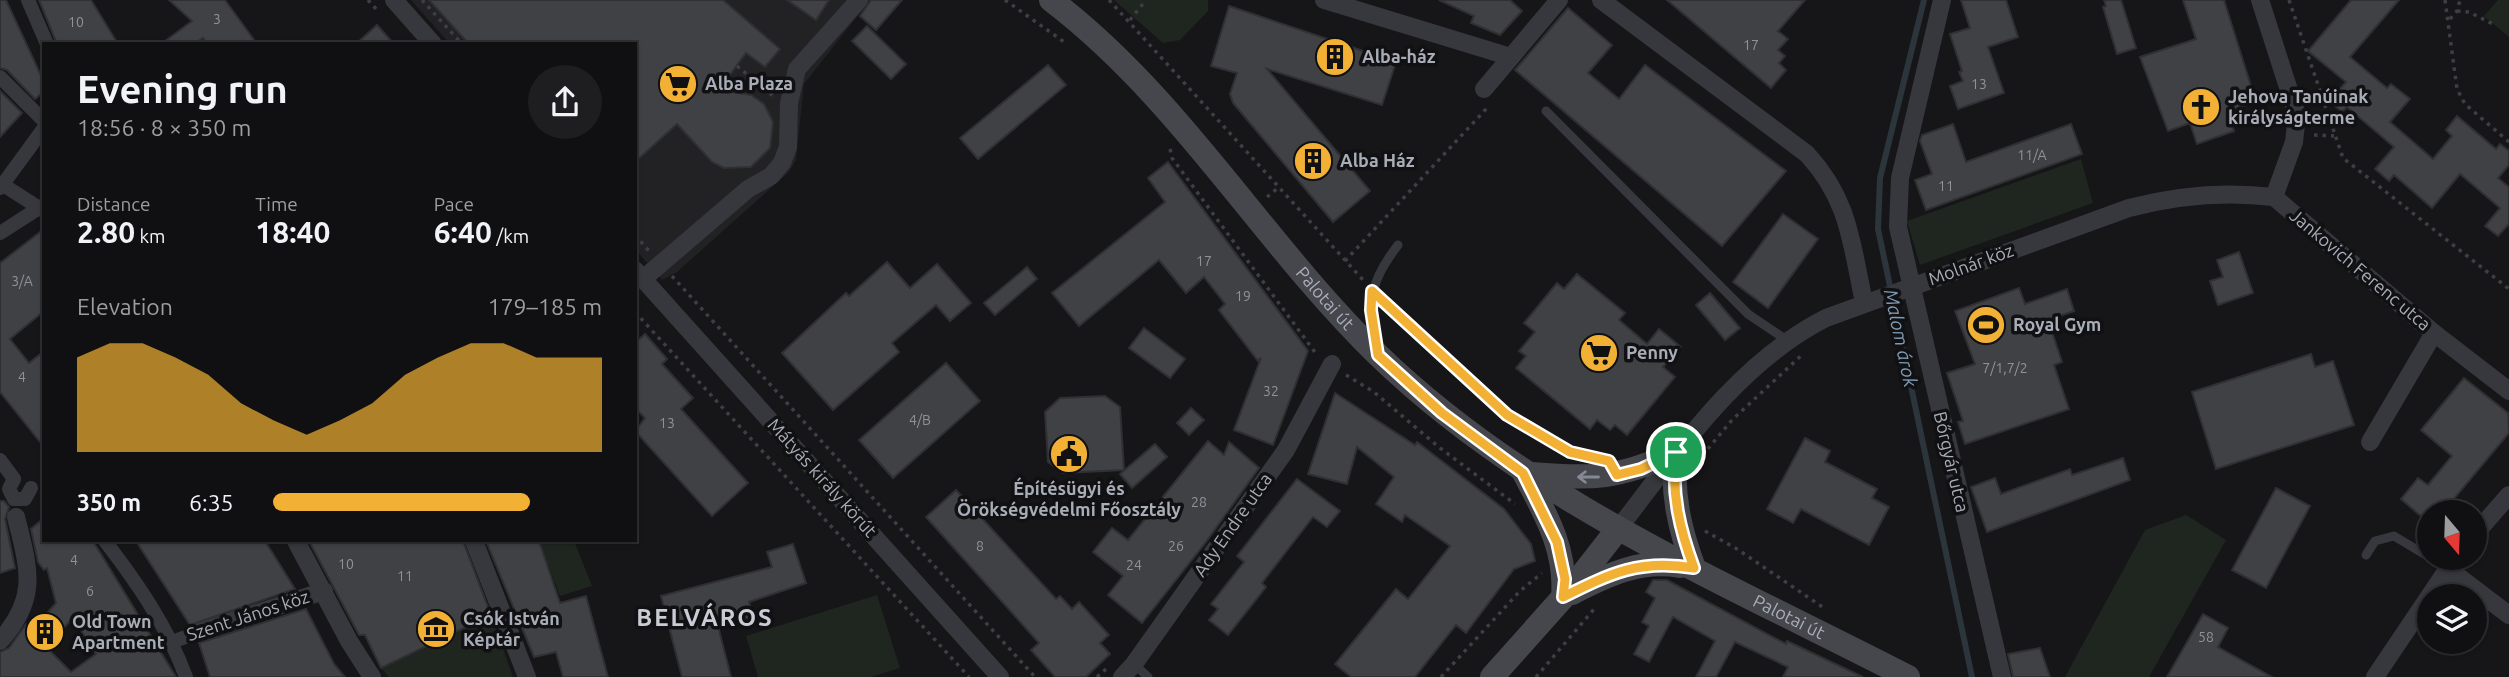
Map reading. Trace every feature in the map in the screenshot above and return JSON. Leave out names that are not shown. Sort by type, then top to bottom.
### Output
[{"type":"main road","name":"Palotai út","points":[[1051,0],[1123,61],[1156,95],[1311,285],[1378,355],[1442,413],[1523,473],[1618,529],[1909,677]]},
{"type":"main road","points":[[1563,597],[1565,579],[1557,542],[1523,473],[1604,477],[1685,459]]},
{"type":"main road","points":[[1563,597],[1618,571],[1647,564],[1694,568],[1677,514],[1673,477],[1685,459]]},
{"type":"main road","points":[[1492,677],[1563,597],[1618,529]]},
{"type":"street","points":[[28,0],[46,42]]},
{"type":"street","points":[[394,0],[431,42]]},
{"type":"street","name":"Mátyás király körút","points":[[859,0],[797,69],[792,83],[788,147],[782,163],[771,176],[748,189],[661,264],[639,274],[1000,677]]},
{"type":"street","points":[[1324,0],[1511,57]]},
{"type":"street","points":[[1486,98],[1511,57],[1559,0]]},
{"type":"street","points":[[1601,0],[1807,154],[1825,173],[1837,192],[1864,302]]},
{"type":"street","name":"Bőrgyár utca","points":[[1942,0],[1898,202],[1897,291],[2002,677]]},
{"type":"street","name":"Jankovich Ferenc utca","points":[[2260,0],[2297,115],[2294,142],[2274,197],[2434,333],[2509,391]]},
{"type":"street","points":[[0,77],[42,119]]},
{"type":"street","points":[[0,233],[41,208],[1,186],[42,131]]},
{"type":"street","name":"Molnár köz","points":[[1618,529],[1685,459],[1740,382],[1788,341],[1826,318],[2097,218],[2169,197],[2202,193],[2274,197]]},
{"type":"street","points":[[2370,442],[2434,333]]},
{"type":"street","name":"Ady Endre utca","points":[[1128,671],[1286,450],[1332,364]]},
{"type":"street","points":[[0,460],[14,479]]},
{"type":"street","points":[[14,479],[26,479],[38,487],[25,499],[14,499]]},
{"type":"street","points":[[0,640],[23,612],[28,596],[28,576],[14,499],[9,489],[14,479]]},
{"type":"street","points":[[2487,520],[2509,495]]},
{"type":"street","points":[[106,542],[143,589],[172,642],[186,677]]},
{"type":"street","points":[[297,542],[372,677]]},
{"type":"street","points":[[474,542],[527,677]]},
{"type":"street","points":[[2375,677],[2434,570]]},
{"type":"street","points":[[2453,570],[2509,615]]},
{"type":"street","name":"Szent János köz","points":[[172,642],[324,591]]},
{"type":"lane","points":[[1546,111],[1748,314],[1788,341]]},
{"type":"lane","points":[[1378,355],[1371,310],[1372,291],[1379,271],[1398,245]]},
{"type":"lane","points":[[2366,555],[2375,541],[2394,536],[2417,548]]},
{"type":"lane","points":[[1128,671],[1148,677]]},
{"type":"path","points":[[422,0],[460,42]]},
{"type":"path","points":[[1005,0],[1071,47]]},
{"type":"path","points":[[1110,0],[1372,291],[1507,415],[1570,452],[1583,455]]},
{"type":"path","points":[[2288,0],[2343,158],[2509,289]]},
{"type":"path","points":[[2445,0],[2450,19],[2457,89],[2465,104],[2509,142]]},
{"type":"path","points":[[2450,19],[2457,11],[2460,0]]},
{"type":"path","points":[[1130,20],[1143,2]]},
{"type":"path","points":[[2457,11],[2469,12],[2493,24]]},
{"type":"path","points":[[737,66],[775,98],[778,88]]},
{"type":"path","points":[[1345,261],[1486,98]]},
{"type":"path","points":[[1169,145],[1172,158],[1322,361],[1332,364],[1374,392],[1440,448],[1517,505]]},
{"type":"path","points":[[637,237],[1035,677]]},
{"type":"path","points":[[637,315],[969,677]]},
{"type":"path","points":[[1685,459],[1732,420],[1805,352]]},
{"type":"path","points":[[1677,514],[1692,519],[1709,535],[1737,549],[1826,610]]},
{"type":"path","points":[[1441,677],[1520,591],[1544,571]]},
{"type":"path","points":[[1536,677],[1602,600]]},
{"type":"shaded area","points":[[411,0],[870,0],[804,84],[796,160],[789,172],[677,272],[662,280],[637,251],[637,42],[448,42]]},
{"type":"shaded area","points":[[1114,0],[1208,0],[1208,11],[1180,40],[1163,43]]},
{"type":"shaded area","points":[[2498,0],[2509,0],[2509,37],[2484,16]]},
{"type":"shaded area","points":[[2081,159],[2093,203],[1920,265],[1907,221]]},
{"type":"shaded area","points":[[2186,515],[2226,540],[2149,677],[2065,677],[2145,530]]},
{"type":"shaded area","points":[[574,542],[592,586],[560,596],[540,544]]},
{"type":"shaded area","points":[[877,595],[900,668],[871,677],[758,677],[746,636]]},
{"type":"shaded area","points":[[491,615],[513,677],[389,677],[381,668]]},
{"type":"building","points":[[0,0],[6,0],[42,78],[42,93],[35,99],[7,70],[0,68]]},
{"type":"building","points":[[39,0],[91,0],[117,42],[56,42]]},
{"type":"building","points":[[169,0],[225,0],[256,42],[206,42],[203,38],[197,42],[164,42],[192,21]]},
{"type":"building","name":"Alba Plaza","points":[[429,0],[723,0],[780,49],[765,67],[746,53],[719,90],[751,95],[764,104],[773,122],[770,148],[751,167],[724,168],[712,162],[677,124],[637,160],[637,42],[467,42]]},
{"type":"building","points":[[787,0],[829,0],[816,20]]},
{"type":"building","points":[[871,0],[902,0],[876,30],[860,16]]},
{"type":"building","points":[[1439,0],[1510,0],[1522,11],[1500,35],[1471,23],[1474,16]]},
{"type":"building","points":[[1667,0],[1805,0],[1778,31],[1788,39],[1778,50],[1785,56],[1779,63],[1786,70],[1771,88]]},
{"type":"building","points":[[1961,0],[2006,0],[2018,37],[1988,47],[2004,93],[1958,109],[1950,86],[1963,81],[1959,72],[1962,71],[1950,34],[1970,28]]},
{"type":"building","points":[[2104,0],[2121,0],[2136,48],[2117,54],[2103,7],[2106,6]]},
{"type":"building","points":[[2183,0],[2224,0],[2256,102],[2228,111],[2234,131],[2197,144],[2190,123],[2168,131],[2140,57],[2196,39]]},
{"type":"building","points":[[2351,0],[2399,0],[2350,57],[2387,88],[2391,84],[2410,99],[2390,122],[2433,159],[2452,136],[2446,130],[2457,116],[2496,149],[2500,144],[2509,151],[2509,165],[2498,178],[2509,187],[2509,224],[2498,236],[2485,226],[2500,208],[2460,174],[2432,208],[2394,175],[2389,181],[2375,169],[2394,147],[2347,107],[2342,112],[2329,101],[2346,82],[2308,51]]},
{"type":"building","points":[[1229,6],[1396,62],[1382,105],[1267,69],[1370,191],[1333,222],[1233,103],[1230,94],[1237,73],[1211,66]]},
{"type":"building","points":[[1568,8],[1612,45],[1588,73],[1619,99],[1645,65],[1786,171],[1722,246],[1515,70]]},
{"type":"building","points":[[377,25],[392,42],[358,42]]},
{"type":"building","points":[[867,26],[906,64],[891,79],[852,41]]},
{"type":"building","points":[[1048,65],[1066,85],[978,159],[960,138]]},
{"type":"building","points":[[0,91],[22,113],[0,137]]},
{"type":"building","points":[[1953,124],[1966,162],[2071,124],[2082,154],[1926,210],[1915,180],[1932,174],[1920,141],[1922,135]]},
{"type":"building","points":[[1168,162],[1308,351],[1273,445],[1234,430],[1261,358],[1258,361],[1219,310],[1225,304],[1204,277],[1186,293],[1159,260],[1079,326],[1052,293],[1165,202],[1148,178]]},
{"type":"building","points":[[1783,214],[1818,239],[1768,308],[1733,282]]},
{"type":"building","points":[[42,231],[42,313],[10,339],[29,363],[42,353],[42,444],[0,392],[0,263]]},
{"type":"building","points":[[2239,252],[2253,293],[2218,305],[2210,281],[2223,277],[2217,260]]},
{"type":"building","points":[[887,262],[910,288],[937,264],[971,303],[950,321],[936,305],[892,343],[899,352],[833,410],[782,353],[846,293],[849,296]]},
{"type":"building","points":[[1027,267],[1037,279],[995,315],[984,303]]},
{"type":"building","name":"Penny","points":[[1577,274],[1625,313],[1619,320],[1647,344],[1659,329],[1681,347],[1663,367],[1675,377],[1627,435],[1615,425],[1610,430],[1597,420],[1590,429],[1516,368],[1526,356],[1519,351],[1535,332],[1524,323],[1557,283],[1564,289]]},
{"type":"building","points":[[2019,288],[2025,304],[2067,289],[2074,311],[2048,320],[2062,362],[2054,365],[2069,409],[1965,444],[1958,422],[1963,421],[1947,373],[1975,364],[1955,311]]},
{"type":"building","points":[[1710,293],[1740,328],[1725,340],[1696,305]]},
{"type":"building","points":[[1144,328],[1185,359],[1170,378],[1129,348]]},
{"type":"building","points":[[645,334],[667,359],[662,364],[693,398],[681,409],[748,483],[712,516],[637,433],[637,428],[645,418],[637,410],[637,341]]},
{"type":"building","points":[[2311,354],[2315,367],[2333,361],[2354,425],[2216,469],[2192,392]]},
{"type":"building","points":[[946,363],[980,401],[893,478],[859,440]]},
{"type":"building","points":[[2464,378],[2508,413],[2509,433],[2453,500],[2417,500],[2417,513],[2401,499],[2418,478],[2428,485],[2452,456],[2421,430]]},
{"type":"building","points":[[1335,393],[1415,445],[1417,442],[1504,509],[1531,544],[1535,561],[1514,569],[1466,633],[1456,625],[1415,677],[1351,677],[1335,664],[1396,589],[1408,599],[1450,546],[1405,515],[1402,522],[1376,504],[1394,477],[1357,447],[1347,484],[1308,474]]},
{"type":"building","points":[[1105,396],[1120,407],[1124,470],[1063,473],[1048,462],[1045,412],[1060,398]]},
{"type":"building","points":[[1191,408],[1204,420],[1189,435],[1177,423]]},
{"type":"building","points":[[1805,438],[1830,451],[1825,462],[1877,489],[1872,498],[1889,507],[1869,545],[1801,509],[1793,523],[1767,509]]},
{"type":"building","points":[[1208,441],[1224,455],[1229,442],[1259,468],[1206,542],[1142,623],[1108,595],[1123,576],[1093,552],[1112,528],[1128,540]]},
{"type":"building","points":[[1155,444],[1167,457],[1132,488],[1120,474]]},
{"type":"building","points":[[2123,458],[2130,480],[1987,532],[1971,487],[1995,478],[2001,494],[2070,469],[2072,475]]},
{"type":"building","points":[[1297,479],[1340,511],[1327,527],[1313,517],[1262,583],[1266,587],[1228,635],[1209,620],[1218,609],[1211,604],[1244,562],[1237,556]]},
{"type":"building","points":[[2276,488],[2310,506],[2266,588],[2232,570]]},
{"type":"building","points":[[956,490],[1056,599],[1060,596],[1072,609],[1079,602],[1109,635],[1100,643],[1110,654],[1086,677],[1055,677],[1031,650],[1039,643],[926,517]]},
{"type":"building","points":[[0,501],[4,501],[9,507],[5,519],[15,568],[0,573]]},
{"type":"building","points":[[42,520],[42,542],[94,542],[176,677],[0,677],[0,652],[9,648],[26,624],[32,630],[56,603],[47,568],[44,570],[38,562],[31,529]],"holes":[[[73,618],[96,654],[71,672],[46,647]]]},
{"type":"building","points":[[137,542],[266,542],[295,589],[190,625]]},
{"type":"building","points":[[310,542],[463,542],[491,615],[381,668],[365,635],[359,635]]},
{"type":"building","points":[[486,542],[539,542],[560,603],[586,596],[608,677],[563,677],[556,652],[534,657]]},
{"type":"building","points":[[793,544],[806,583],[749,602],[753,617],[718,626],[731,677],[682,677],[661,596],[772,567],[767,552]]},
{"type":"building","points":[[1653,580],[1667,580],[1786,644],[1787,641],[1863,677],[1783,677],[1788,667],[1735,642],[1716,677],[1696,677],[1715,641],[1673,617],[1649,662],[1634,654],[1649,626],[1642,622],[1655,598],[1646,592]]},
{"type":"building","points":[[306,609],[334,664],[345,677],[210,677],[199,643]]},
{"type":"building","points":[[2203,614],[2228,628],[2218,647],[2272,677],[2167,677]]},
{"type":"building","points":[[2040,648],[2050,677],[2013,677],[2008,654]]},
{"type":"waterway","name":"Malom árok","points":[[1924,0],[1880,178],[1878,229],[1972,677]]},
{"type":"place","name":"Alba-ház","points":[[1335,57]]},
{"type":"place","name":"Alba Plaza","points":[[678,84]]},
{"type":"place","name":"Jehova Tanúinak királyságterme","points":[[2201,107]]},
{"type":"place","name":"Alba Ház","points":[[1313,161]]},
{"type":"place","name":"Royal Gym","points":[[1986,325]]},
{"type":"place","name":"Penny","points":[[1599,353]]},
{"type":"place","name":"Építésügyi és Örökségvédelmi Főosztály","points":[[1069,454]]},
{"type":"place","name":"Csók István Képtár","points":[[436,629]]},
{"type":"place","name":"Old Town Apartment","points":[[45,632]]},
{"type":"district","name":"BELVÁROS","points":[[705,618]]},
{"type":"route","points":[[1372,291],[1475,389],[1507,415],[1570,452],[1609,461],[1617,475],[1641,469],[1676,452],[1673,477],[1677,514],[1694,568],[1647,564],[1618,571],[1563,597],[1565,579],[1557,542],[1523,473],[1442,413],[1378,355],[1371,310],[1372,291]]}]
